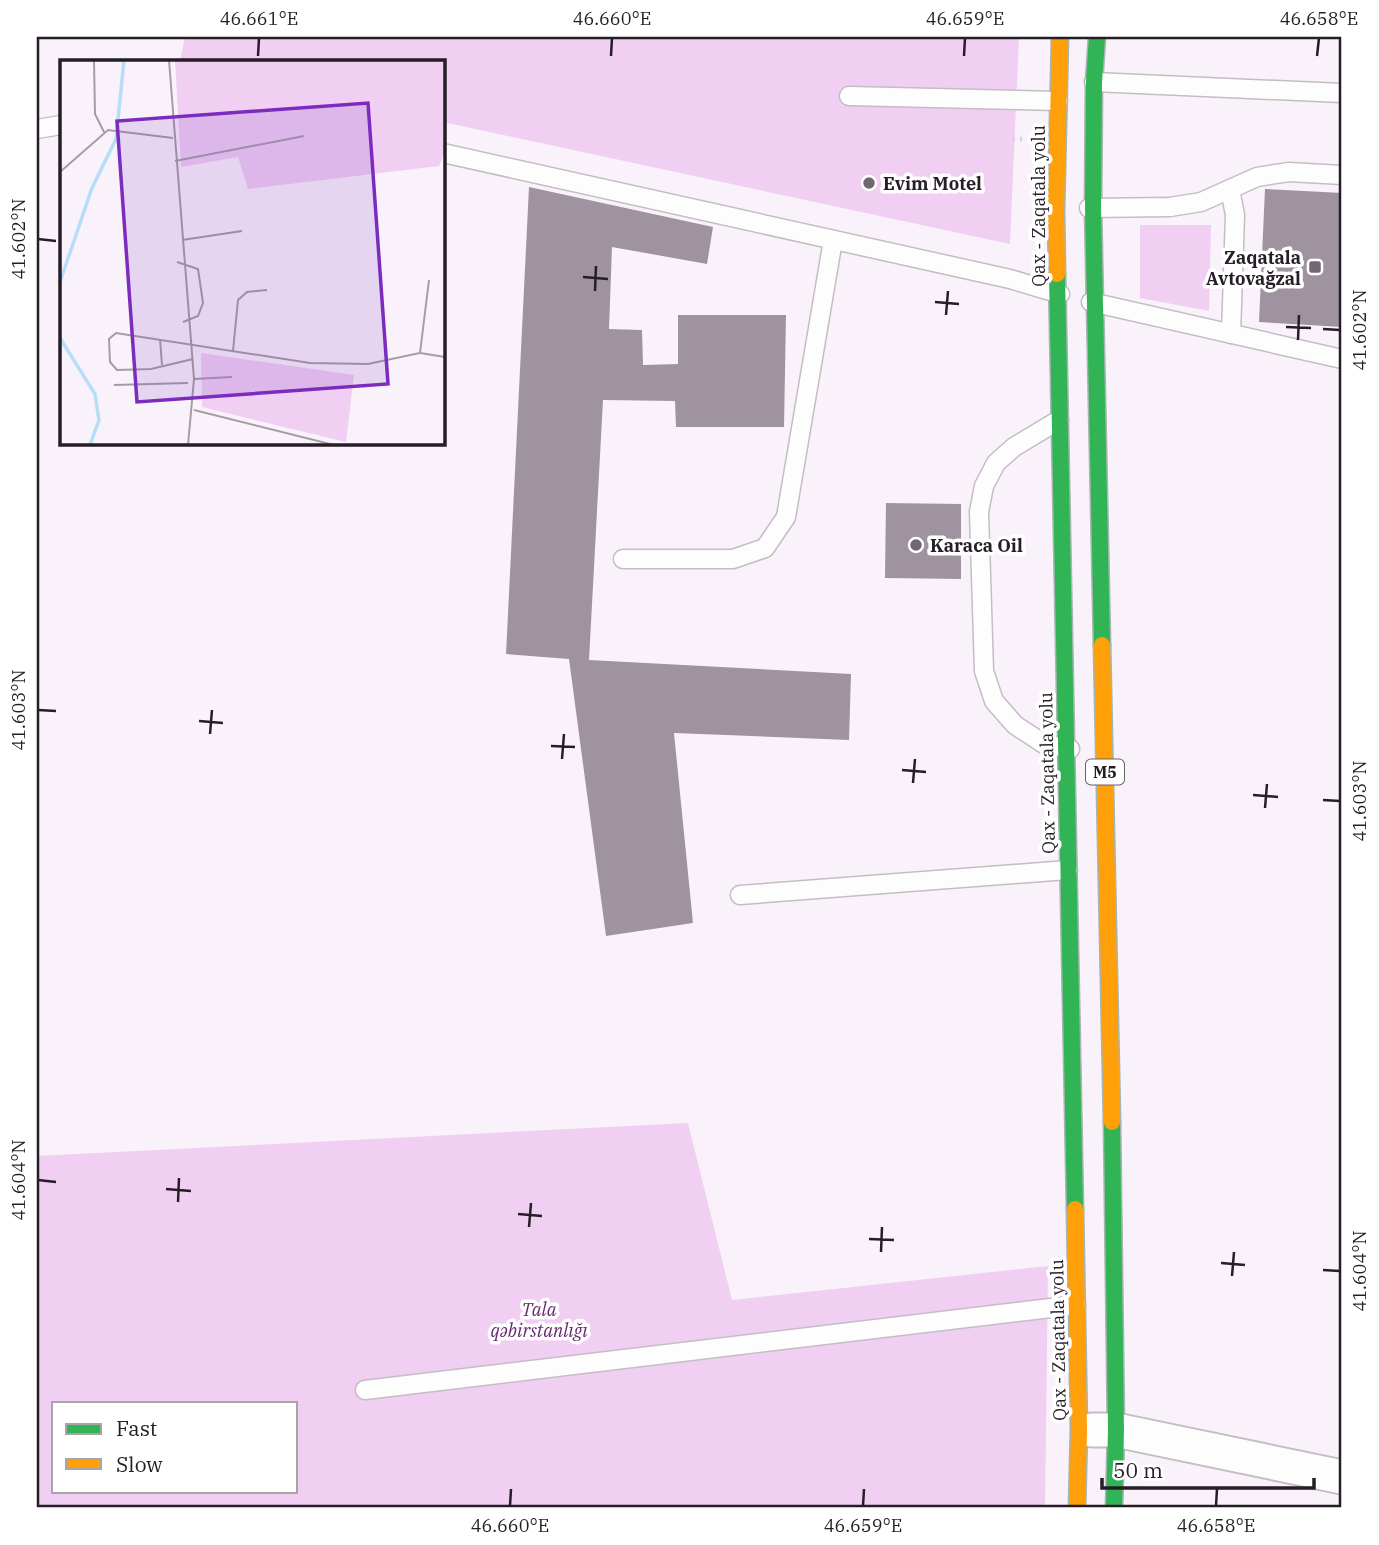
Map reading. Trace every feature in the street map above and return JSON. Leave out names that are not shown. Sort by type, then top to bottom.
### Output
[{"type":"highway","name":"Qax - Zaqatala yolu","points":[[1060,37],[1057,294],[1079,419],[1066,749],[1079,1430],[1077,1508]]},
{"type":"highway","name":"M5","points":[[1097,37],[1093,208],[1096,303],[1079,419],[1105,750],[1113,1139],[1116,1430],[1114,1508]]},
{"type":"street","points":[[1079,1430],[1116,1430],[1342,1477]]},
{"type":"lane","points":[[1094,82],[1342,93]]},
{"type":"lane","points":[[849,96],[1058,101]]},
{"type":"lane","points":[[37,129],[60,125]]},
{"type":"lane","points":[[444,153],[1010,279],[1057,294],[1342,359]]},
{"type":"lane","points":[[1056,210],[1170,207],[1200,202],[1257,177],[1289,172],[1342,175]]},
{"type":"lane","points":[[1230,188],[1235,215],[1231,334]]},
{"type":"lane","points":[[623,559],[733,559],[765,548],[786,517],[833,240]]},
{"type":"lane","points":[[1079,419],[1014,447],[996,463],[984,486],[979,512],[984,671],[994,701],[1015,726],[1044,744],[1066,749],[1105,750]]},
{"type":"lane","points":[[740,895],[1068,870]]},
{"type":"lane","points":[[365,1390],[1076,1305]]},
{"type":"green space","name":"Evim Motel","points":[[185,37],[1019,37],[1010,244],[444,122],[444,60],[180,60]]},
{"type":"green space","points":[[1140,225],[1211,225],[1209,311],[1140,298]]},
{"type":"green space","name":"Tala qəbirstanlığı","points":[[688,1123],[732,1300],[1048,1266],[1045,1508],[37,1508],[37,1156]]},
{"type":"building","points":[[529,187],[713,227],[707,264],[612,247],[609,329],[642,330],[643,365],[678,364],[678,315],[786,315],[784,427],[676,427],[675,401],[603,400],[589,660],[851,674],[849,740],[674,733],[693,923],[606,936],[569,659],[506,654]]},
{"type":"building","points":[[1265,189],[1342,193],[1342,327],[1259,322]]},
{"type":"building","points":[[886,503],[961,504],[961,579],[885,578]]},
{"type":"traffic: fast","points":[[1097,37],[1093,208],[1102,645]]},
{"type":"traffic: fast","points":[[1057,274],[1075,1209]]},
{"type":"traffic: fast","points":[[1112,1122],[1116,1430],[1114,1508]]},
{"type":"traffic: slow","points":[[1057,274],[1060,37]]},
{"type":"traffic: slow","points":[[1102,645],[1112,1122]]},
{"type":"traffic: slow","points":[[1075,1209],[1079,1430],[1077,1508]]},
{"type":"place","name":"Evim Motel","points":[[869,183]]},
{"type":"place","name":"Zaqatala Avtovağzal","points":[[1315,267]]},
{"type":"place","name":"Karaca Oil","points":[[916,545]]}]
